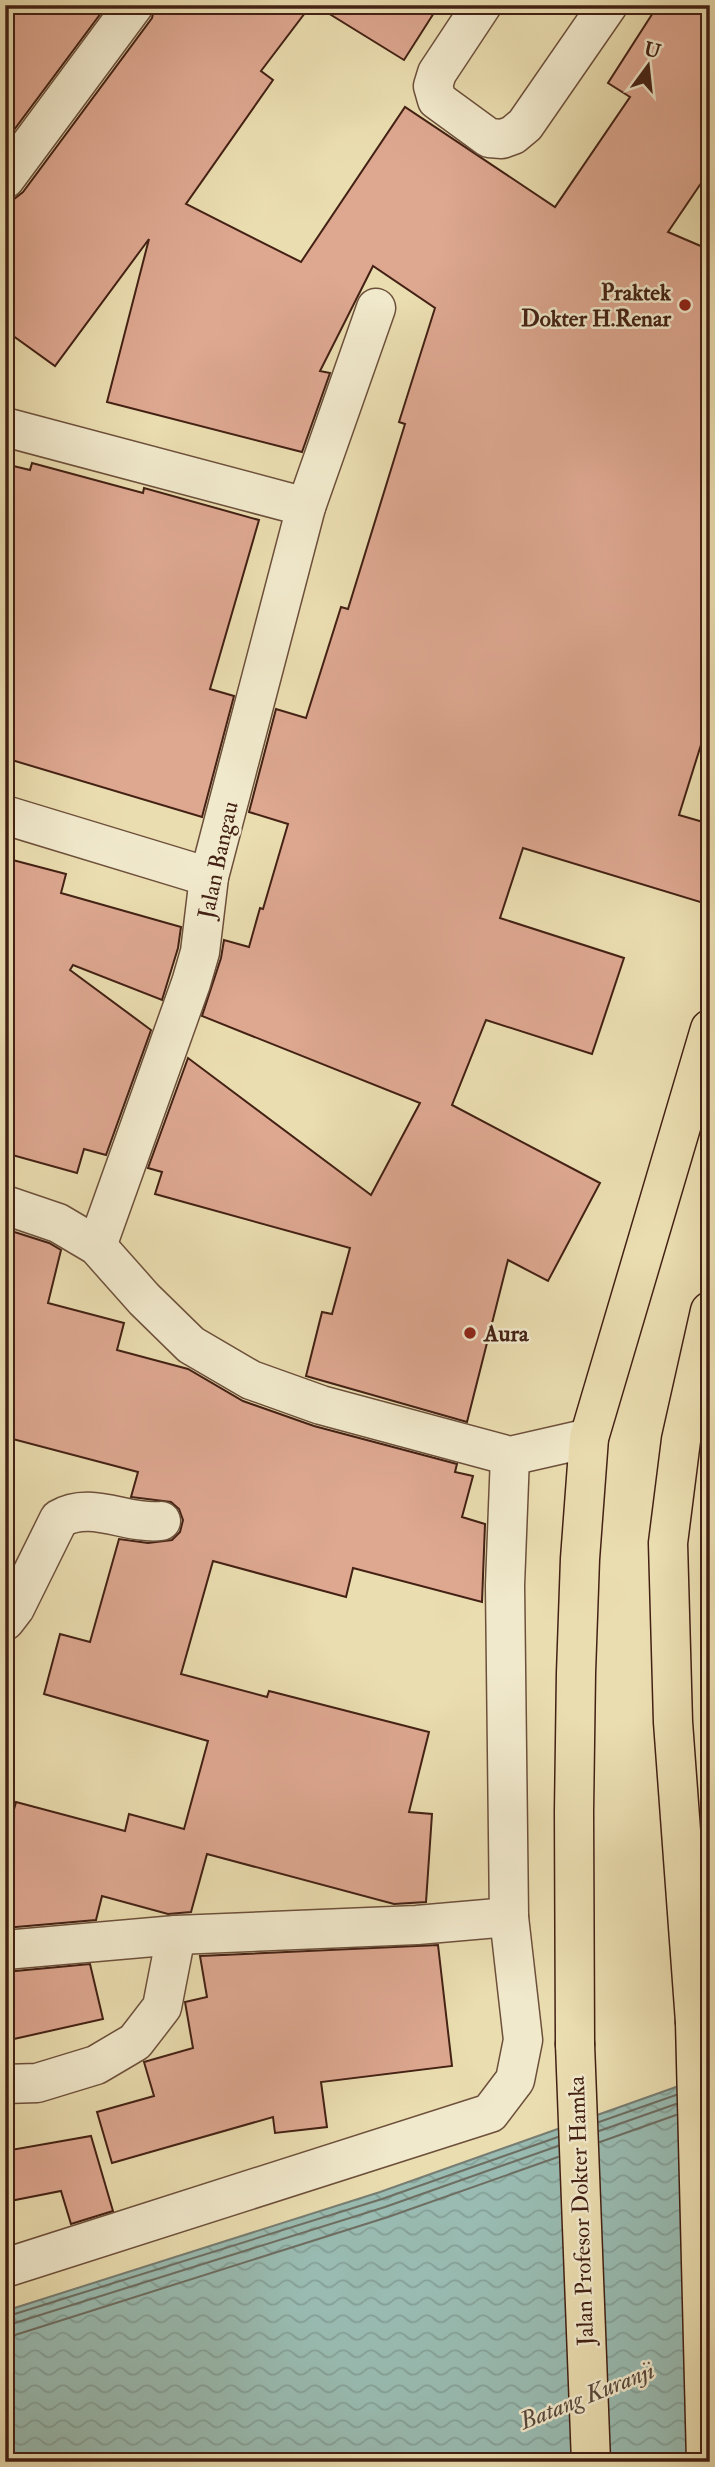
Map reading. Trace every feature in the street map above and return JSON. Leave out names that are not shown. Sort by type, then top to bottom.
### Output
[{"type":"main road","name":"Jalan Profesor Dokter Hamka","points":[[590,2462],[575,2044],[573,1812],[580,1559],[589,1438],[710,1029]]},
{"type":"main road","points":[[706,2462],[695,2022],[673,1722],[668,1544],[681,1440],[710,1311]]},
{"type":"street","points":[[5,179],[134,5]]},
{"type":"street","points":[[482,5],[443,61],[433,86],[437,100],[489,138],[502,139],[513,135],[525,125],[608,5]]},
{"type":"street","name":"Jalan Bangau","points":[[97,1246],[201,952],[209,877],[306,507],[376,307]]},
{"type":"street","points":[[5,427],[306,507]]},
{"type":"street","points":[[5,815],[209,877]]},
{"type":"street","points":[[5,1205],[58,1223],[97,1246],[144,1299],[191,1345],[251,1380],[321,1405],[510,1456],[589,1438]]},
{"type":"street","points":[[5,2267],[490,2113],[515,2080],[523,2040],[509,1917],[505,1585],[510,1456]]},
{"type":"street","points":[[5,1622],[15,1608],[60,1518],[81,1511],[144,1521],[161,1521]]},
{"type":"street","points":[[5,1950],[176,1935],[417,1925],[509,1917]]},
{"type":"street","points":[[5,2084],[37,2083],[96,2065],[135,2042],[162,2007],[176,1935]]},
{"type":"water","name":"Batang Kuranji","points":[[710,2075],[710,2462],[5,2462],[5,2311],[380,2192]]},
{"type":"building","points":[[5,5],[107,5],[5,142]]},
{"type":"building","points":[[155,5],[311,5],[261,71],[273,80],[186,204],[301,262],[405,107],[555,207],[630,97],[608,83],[658,5],[710,5],[710,170],[668,232],[710,250],[710,716],[679,815],[710,824],[710,905],[523,848],[500,918],[624,958],[592,1054],[486,1020],[452,1105],[600,1183],[548,1281],[508,1260],[467,1422],[306,1376],[322,1312],[332,1314],[350,1248],[155,1194],[162,1172],[148,1168],[188,1058],[371,1195],[420,1103],[202,1016],[221,958],[224,940],[249,947],[288,824],[249,812],[276,709],[306,718],[341,607],[348,609],[405,424],[399,422],[435,308],[373,266],[320,371],[330,373],[302,452],[107,402],[149,239],[55,366],[5,330],[5,200],[14,199],[23,192],[152,18]]},
{"type":"building","points":[[315,5],[439,5],[404,60]]},
{"type":"building","points":[[32,463],[143,493],[144,488],[259,520],[210,689],[234,696],[202,817],[5,758],[5,464],[30,470]]},
{"type":"building","points":[[5,858],[66,874],[61,893],[181,927],[178,948],[162,1000],[73,965],[70,970],[151,1030],[106,1155],[84,1149],[77,1173],[5,1153]]},
{"type":"building","points":[[5,1229],[49,1243],[61,1250],[48,1303],[124,1323],[117,1350],[188,1369],[243,1401],[314,1426],[457,1464],[455,1472],[473,1476],[462,1517],[485,1524],[482,1602],[353,1568],[346,1597],[213,1561],[181,1674],[267,1697],[269,1691],[429,1732],[409,1812],[432,1814],[426,1902],[394,1904],[207,1854],[191,1912],[168,1914],[102,1896],[96,1920],[5,1928],[5,1842],[16,1802],[125,1831],[129,1814],[184,1829],[208,1741],[44,1694],[60,1634],[90,1642],[119,1539],[148,1543],[172,1540],[180,1532],[183,1520],[179,1509],[171,1502],[131,1497],[138,1472],[5,1437]]},
{"type":"building","points":[[438,1945],[452,2066],[321,2082],[327,2127],[275,2133],[273,2117],[112,2163],[97,2112],[154,2096],[144,2062],[193,2048],[185,2002],[207,1997],[200,1956]]},
{"type":"building","points":[[90,1964],[103,2019],[5,2041],[5,1972]]},
{"type":"building","points":[[91,2136],[113,2211],[71,2224],[61,2191],[5,2202],[5,2151]]},
{"type":"place","name":"Praktek Dokter H.Renar","points":[[685,305]]},
{"type":"place","name":"Aura","points":[[470,1333]]}]
